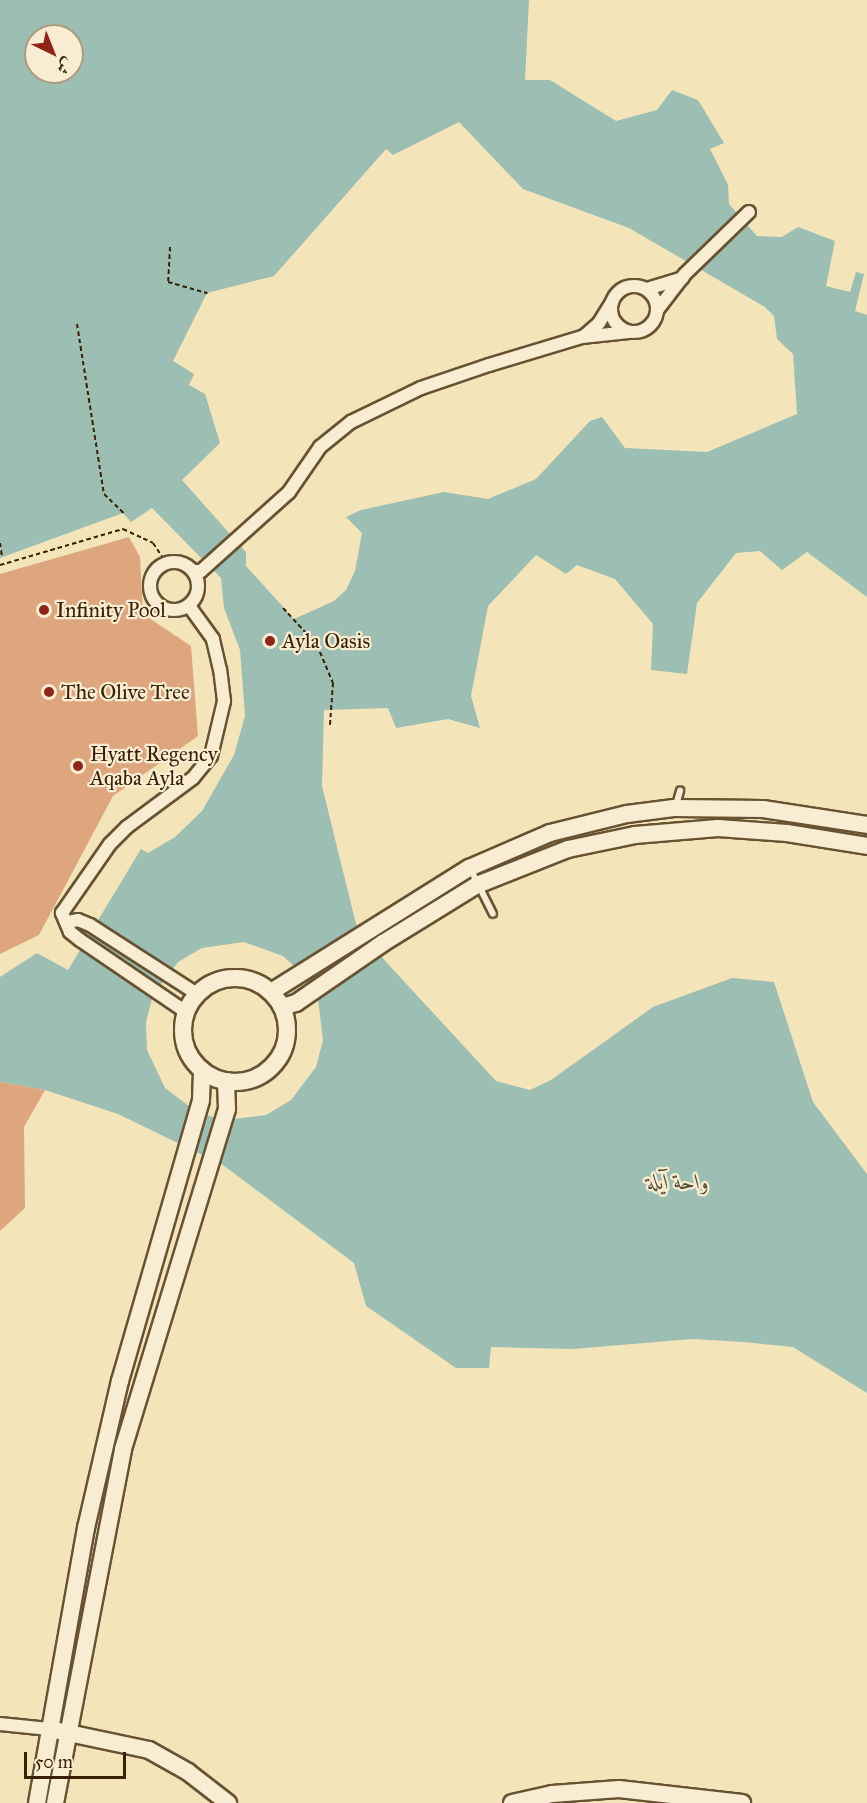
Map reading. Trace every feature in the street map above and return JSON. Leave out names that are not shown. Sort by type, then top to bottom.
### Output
[{"type":"street","points":[[197,571],[237,540],[289,492],[320,447],[351,422],[422,388],[582,338],[649,327],[658,309],[683,276],[749,212]]},
{"type":"street","points":[[582,338],[599,323],[612,300],[623,288],[646,289],[683,276]]},
{"type":"street","points":[[646,289],[658,309]]},
{"type":"street","points":[[612,300],[613,320],[628,332]]},
{"type":"street","points":[[166,562],[187,565],[197,571],[199,590],[189,606],[171,611],[155,602],[150,584],[153,574],[166,562]]},
{"type":"street","points":[[181,1008],[80,940],[68,922],[63,907],[110,844],[192,778],[211,756],[220,728],[223,690],[213,639],[189,606]]},
{"type":"street","points":[[276,989],[369,927],[470,868],[550,833],[627,814],[674,808],[763,809],[867,825]]},
{"type":"street","points":[[289,1005],[477,885],[568,849],[673,830],[766,831],[867,846]]},
{"type":"street","points":[[68,922],[78,920],[90,925],[191,991]]},
{"type":"street","points":[[233,978],[253,981],[276,989],[289,1005],[287,1035],[276,1061],[254,1078],[226,1081],[202,1070],[184,1044],[181,1008],[191,991],[213,982],[233,978]]},
{"type":"street","points":[[37,1803],[56,1680],[120,1381],[201,1100],[202,1070]]},
{"type":"street","points":[[55,1803],[75,1682],[125,1439],[226,1109],[226,1081]]},
{"type":"street","points":[[184,1163],[207,1172]]},
{"type":"street","points":[[56,1680],[75,1682]]},
{"type":"street","points":[[0,1724],[68,1732],[149,1750],[168,1759],[228,1803]]},
{"type":"street","points":[[42,1775],[59,1777]]},
{"type":"street","points":[[512,1803],[552,1794],[619,1789],[742,1803]]},
{"type":"lane","points":[[674,808],[680,791]]},
{"type":"lane","points":[[470,868],[493,914]]},
{"type":"path","points":[[170,247],[168,282],[207,293]]},
{"type":"path","points":[[77,324],[104,494],[123,513]]},
{"type":"path","points":[[0,565],[123,529],[153,543],[166,562]]},
{"type":"path","points":[[0,543],[2,558]]},
{"type":"path","points":[[283,608],[317,645],[333,684],[330,725]]},
{"type":"water","name":"واحة آيلة","points":[[0,0],[529,0],[525,80],[550,80],[616,121],[657,110],[672,90],[698,100],[724,143],[710,149],[728,185],[729,204],[757,236],[782,237],[798,227],[835,241],[826,286],[850,292],[856,272],[864,274],[855,311],[867,315],[867,597],[807,552],[782,570],[760,551],[736,553],[697,603],[687,674],[651,670],[653,624],[615,579],[577,565],[566,574],[536,555],[488,606],[471,696],[480,728],[448,719],[396,728],[388,708],[324,710],[322,786],[356,924],[387,963],[496,1081],[530,1090],[551,1080],[653,1007],[732,978],[774,982],[813,1102],[867,1174],[867,1393],[793,1347],[743,1342],[692,1339],[573,1349],[491,1347],[489,1368],[456,1368],[366,1306],[354,1263],[223,1165],[118,1114],[45,1090],[0,1082],[0,977],[37,953],[68,970],[141,849],[148,853],[175,837],[202,811],[234,755],[245,716],[240,650],[224,608],[221,578],[152,508],[131,522],[123,513],[0,558]],"holes":[[[459,122],[523,189],[629,228],[765,307],[774,316],[777,339],[793,354],[797,414],[707,452],[625,448],[602,417],[590,421],[536,479],[488,499],[444,492],[361,510],[346,517],[362,533],[355,571],[346,590],[334,601],[294,619],[246,566],[246,552],[182,480],[220,443],[205,394],[189,385],[194,374],[173,361],[207,293],[274,276],[386,149],[393,155]],[[244,942],[283,956],[304,975],[318,999],[323,1040],[316,1067],[291,1100],[266,1115],[225,1120],[198,1113],[165,1088],[147,1050],[146,1022],[153,995],[178,962],[202,948]]]},
{"type":"building","name":"Hyatt Regency Aqaba Ayla","points":[[129,537],[140,557],[143,614],[191,646],[198,736],[113,796],[39,935],[0,954],[0,574]]},
{"type":"building","points":[[0,1082],[45,1090],[24,1127],[25,1208],[0,1231]]},
{"type":"place","name":"Infinity Pool","points":[[44,610]]},
{"type":"place","name":"Ayla Oasis","points":[[270,641]]},
{"type":"place","name":"The Olive Tree","points":[[49,692]]},
{"type":"place","name":"Hyatt Regency Aqaba Ayla","points":[[78,766]]}]
